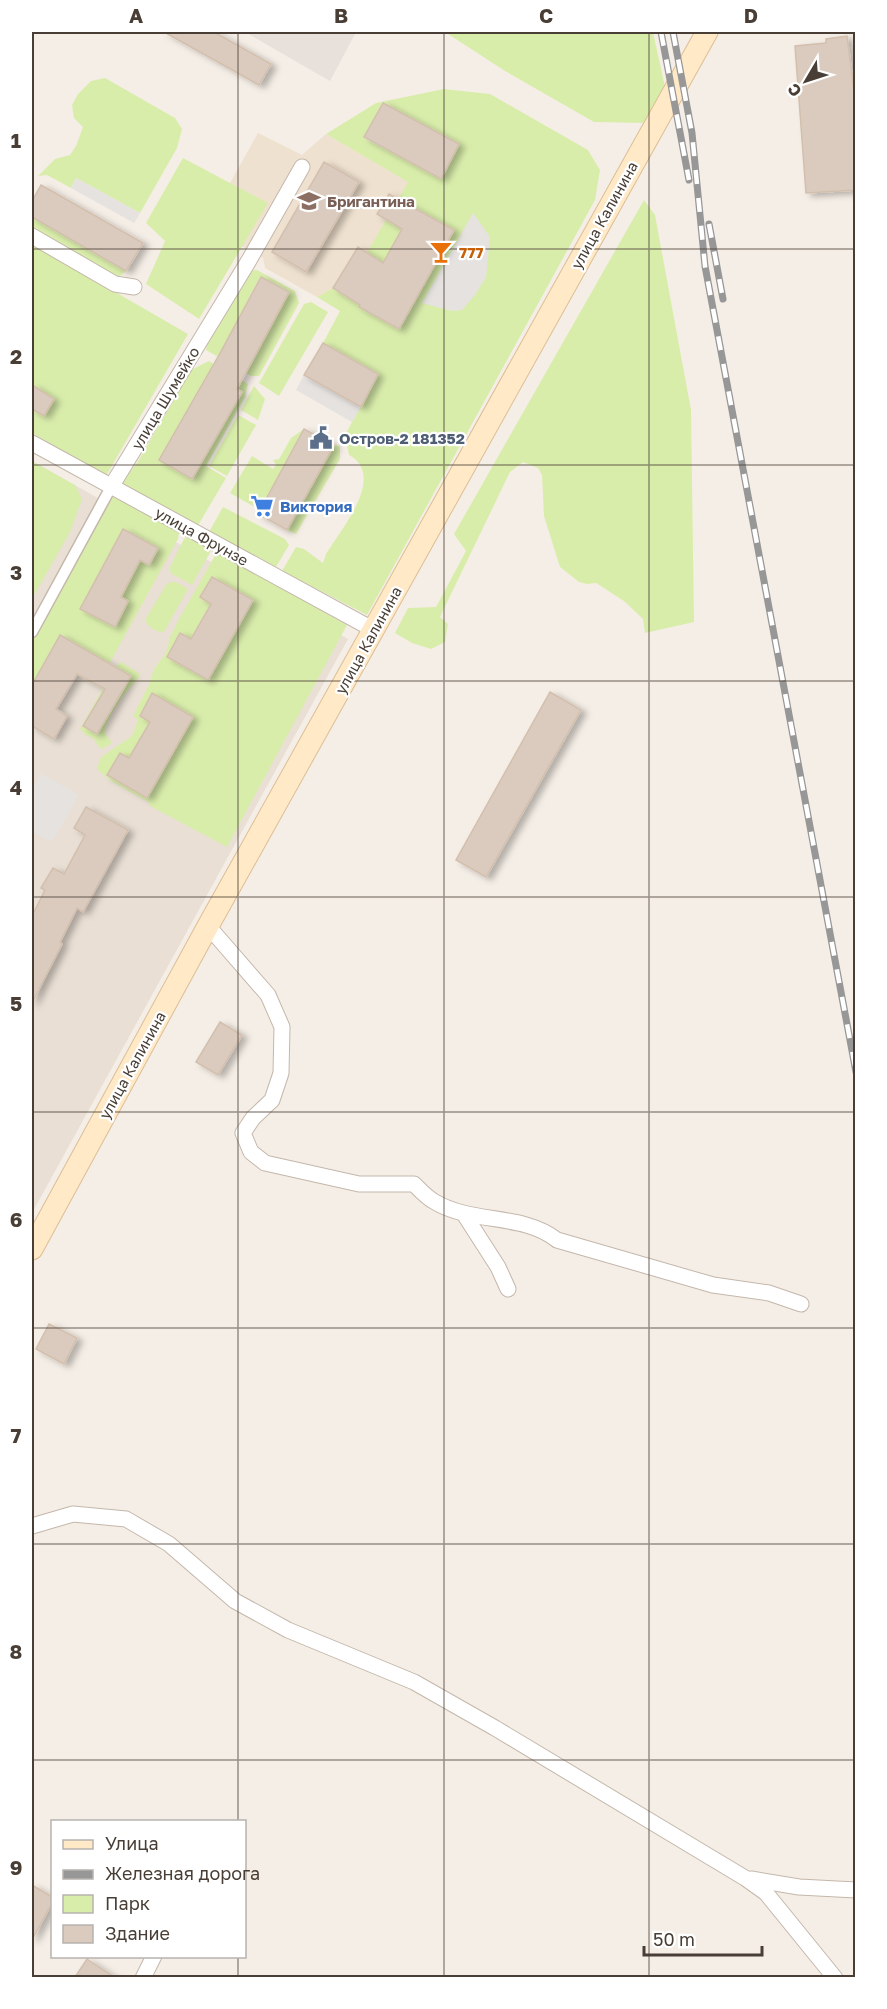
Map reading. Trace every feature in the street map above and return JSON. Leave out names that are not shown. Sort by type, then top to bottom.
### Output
[{"type":"main road","name":"улица Калинина","points":[[32,1249],[208,926],[706,32]]},
{"type":"street","name":"улица Шумейко","points":[[32,632],[111,486],[248,262],[302,167]]},
{"type":"street","points":[[32,236],[115,285],[134,287]]},
{"type":"street","name":"улица Фрунзе","points":[[32,443],[374,630]]},
{"type":"street","points":[[208,926],[268,995],[282,1028],[281,1072],[272,1100],[253,1118],[243,1133],[251,1152],[265,1162],[359,1184],[414,1184],[435,1202],[464,1214],[517,1223],[546,1232],[557,1240],[702,1282],[769,1293],[801,1304]]},
{"type":"street","points":[[464,1214],[498,1267],[508,1289]]},
{"type":"street","points":[[32,1526],[73,1514],[126,1519],[169,1544],[235,1601],[288,1630],[414,1682],[746,1878],[766,1893],[835,1977]]},
{"type":"street","points":[[746,1878],[799,1887],[855,1890]]},
{"type":"street","points":[[143,1977],[153,1958]]},
{"type":"shaded area","points":[[245,32],[356,32],[330,81]]},
{"type":"shaded area","name":"Бригантина","points":[[258,133],[302,155],[326,134],[409,182],[343,294],[333,288],[317,297],[265,268],[263,258],[206,226]]},
{"type":"shaded area","points":[[76,178],[140,213],[134,223],[71,188]]},
{"type":"shaded area","points":[[473,213],[490,237],[486,277],[462,310],[452,311],[422,303]]},
{"type":"shaded area","points":[[304,375],[361,407],[352,422],[296,390]]},
{"type":"shaded area","points":[[32,461],[348,639],[32,1213]]},
{"type":"shaded area","points":[[41,773],[79,795],[52,842],[32,834],[32,791]]},
{"type":"green space","points":[[445,32],[653,32],[665,87],[643,123],[594,122],[505,71]]},
{"type":"green space","points":[[105,78],[175,118],[182,129],[177,148],[140,213],[76,178],[71,188],[47,175],[38,176],[55,159],[70,155],[83,127],[74,118],[72,105],[78,94],[91,81]]},
{"type":"green space","points":[[444,89],[490,94],[588,150],[600,170],[595,200],[367,615],[282,571],[296,547],[304,549],[323,563],[326,554],[350,517],[362,489],[364,476],[360,464],[349,455],[345,435],[378,374],[323,343],[340,311],[317,297],[333,288],[343,294],[408,182],[326,134],[376,103]],"holes":[[[383,103],[441,178],[364,138]],[[414,208],[399,329],[398,329],[359,307]]]},
{"type":"green space","points":[[183,158],[268,203],[199,319],[146,284],[165,241],[146,223]]},
{"type":"green space","points":[[644,200],[655,215],[691,410],[694,622],[645,633],[643,619],[624,601],[596,583],[579,582],[560,567],[544,516],[542,475],[538,468],[523,462],[510,472],[440,617],[448,624],[445,642],[431,649],[412,643],[395,633],[408,608],[436,607],[466,551],[454,534]]},
{"type":"green space","points":[[32,217],[126,271],[114,281],[32,233]]},
{"type":"green space","points":[[32,244],[188,334],[106,476],[32,433],[32,409],[44,416],[54,399],[32,385]]},
{"type":"green space","points":[[257,270],[295,291],[299,303],[259,376],[251,376],[206,350],[209,334],[247,271]],"holes":[[[260,277],[289,292],[248,370],[219,355]]]},
{"type":"green space","points":[[311,302],[328,312],[279,396],[259,383],[304,304]]},
{"type":"green space","points":[[209,361],[248,384],[245,397],[206,466],[226,478],[197,527],[121,483],[137,463],[191,370]],"holes":[[[209,373],[242,392],[192,479]]]},
{"type":"green space","points":[[254,386],[265,399],[258,420],[241,410]]},
{"type":"green space","points":[[238,415],[256,425],[227,476],[209,466]]},
{"type":"green space","points":[[304,429],[260,510],[230,493],[252,456],[273,469],[276,465],[273,460],[279,459],[291,438]]},
{"type":"green space","points":[[334,445],[340,446],[340,459],[296,534],[287,530]]},
{"type":"green space","points":[[32,461],[75,485],[82,499],[70,532],[32,599]]},
{"type":"green space","points":[[111,497],[116,497],[175,528],[179,533],[178,539],[98,684],[87,679],[99,657],[60,635],[32,685],[32,637]],"holes":[[[123,530],[158,548],[149,564],[140,560],[121,597],[128,602],[115,627],[81,609]]]},
{"type":"green space","points":[[223,507],[285,539],[289,545],[276,567],[209,532]]},
{"type":"green space","points":[[188,536],[212,549],[192,585],[172,574],[169,569],[184,539]]},
{"type":"green space","points":[[217,552],[347,625],[227,847],[150,806],[150,803],[111,781],[97,769],[101,757],[132,736],[138,720],[133,716],[148,687],[154,669],[166,653],[170,637]],"holes":[[[212,577],[253,600],[208,680],[191,639],[211,604],[200,597]],[[152,694],[193,717],[147,798],[107,775],[120,753],[129,758],[150,722],[140,715]]]},
{"type":"green space","points":[[176,582],[188,589],[164,632],[158,631],[145,620],[166,585]]},
{"type":"green space","points":[[121,662],[140,674],[110,716],[105,733],[112,743],[102,749],[93,738],[80,729],[115,667]],"holes":[[[117,668],[131,676],[97,734],[83,726]]]},
{"type":"building","points":[[164,32],[214,32],[271,64],[259,85]]},
{"type":"building","points":[[847,36],[855,98],[855,190],[806,193],[795,46],[826,43],[826,39]]},
{"type":"building","points":[[383,103],[459,144],[441,179],[364,137]]},
{"type":"building","points":[[324,162],[359,182],[306,272],[272,252]]},
{"type":"building","points":[[41,185],[143,243],[126,271],[32,217],[32,201]]},
{"type":"building","points":[[389,194],[454,230],[399,329],[359,307],[360,305],[333,288],[358,247],[383,263],[402,229],[377,214]]},
{"type":"building","points":[[261,277],[289,292],[237,389],[242,392],[192,479],[159,460]]},
{"type":"building","points":[[323,343],[378,374],[361,407],[304,375]]},
{"type":"building","points":[[32,385],[54,399],[44,416],[32,409]]},
{"type":"building","points":[[304,429],[334,445],[287,530],[258,514]]},
{"type":"building","points":[[123,529],[158,548],[149,565],[140,560],[121,597],[128,601],[115,627],[80,609]]},
{"type":"building","points":[[212,577],[253,600],[208,680],[167,657],[180,633],[191,639],[211,604],[200,597]]},
{"type":"building","points":[[60,635],[131,676],[97,734],[83,726],[105,689],[77,674],[56,709],[67,716],[54,739],[32,726],[32,685]]},
{"type":"building","points":[[550,692],[581,710],[486,877],[456,860]]},
{"type":"building","points":[[152,693],[193,717],[147,798],[107,775],[120,753],[129,758],[150,722],[140,716]]},
{"type":"building","points":[[86,807],[128,830],[83,912],[77,908],[60,942],[62,944],[32,1003],[32,916],[45,890],[41,888],[53,868],[64,874],[85,835],[74,828]]},
{"type":"building","points":[[220,1022],[242,1035],[218,1075],[196,1062]]},
{"type":"building","points":[[49,1324],[77,1338],[64,1364],[36,1349]]},
{"type":"building","points":[[32,1885],[51,1896],[51,1905],[32,1940]]},
{"type":"building","points":[[87,1959],[114,1977],[75,1977]]},
{"type":"railway","points":[[661,32],[689,180]]},
{"type":"railway","points":[[673,32],[692,133],[705,266],[856,1072]]},
{"type":"railway","points":[[709,224],[723,299]]},
{"type":"place","name":"Бригантина","points":[[309,201]]},
{"type":"place","name":"777","points":[[441,252]]},
{"type":"place","name":"Остров-2 181352","points":[[321,438]]},
{"type":"place","name":"Виктория","points":[[262,506]]}]
